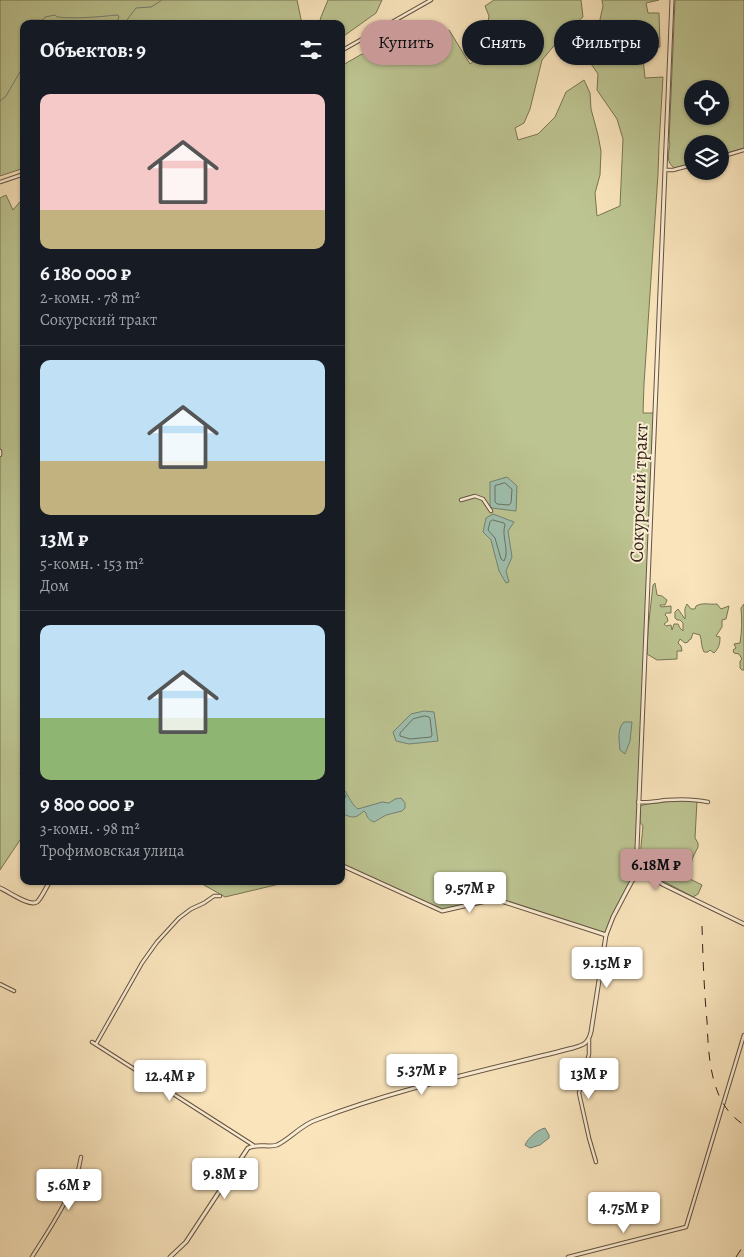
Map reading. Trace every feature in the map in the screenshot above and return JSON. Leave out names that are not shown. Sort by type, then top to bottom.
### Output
[{"type":"street","points":[[345,49],[431,0]]},
{"type":"street","name":"Сокурский тракт","points":[[643,870],[638,861],[637,848],[638,802],[672,0]]},
{"type":"street","points":[[729,154],[744,150]]},
{"type":"street","points":[[666,170],[684,167]]},
{"type":"street","points":[[0,182],[20,175]]},
{"type":"street","points":[[461,500],[475,496],[483,499],[491,511]]},
{"type":"street","points":[[638,802],[700,800],[708,802]]},
{"type":"street","points":[[345,867],[442,911],[495,900],[606,935]]},
{"type":"street","points":[[596,1162],[579,1093],[589,1054],[606,935],[613,917],[632,881],[643,870],[647,875],[664,885],[744,924]]},
{"type":"street","points":[[0,888],[26,902],[32,903],[39,899],[48,885]]},
{"type":"street","points":[[96,1044],[142,963],[162,936],[179,918],[191,909],[204,904],[214,896],[220,896]]},
{"type":"street","points":[[0,984],[14,991]]},
{"type":"street","points":[[568,1257],[686,1227],[744,1035]]},
{"type":"street","points":[[92,1042],[253,1145],[272,1146],[278,1144],[308,1123],[372,1100],[573,1048],[586,1043],[590,1039]]},
{"type":"street","points":[[170,1257],[186,1242],[248,1148],[253,1145]]},
{"type":"street","points":[[32,1257],[50,1229],[70,1191],[81,1157]]},
{"type":"green space","points":[[0,0],[297,0],[301,20],[20,20],[20,169],[0,176]]},
{"type":"green space","points":[[328,0],[382,0],[376,13],[366,20],[360,20],[360,24],[345,35],[345,20],[320,20]]},
{"type":"green space","points":[[494,0],[581,0],[583,17],[579,20],[554,20],[554,46],[544,58],[544,20],[488,20],[489,16],[485,6]]},
{"type":"green space","points":[[602,0],[659,0],[646,3],[648,13],[659,13],[660,47],[659,20],[600,20],[603,6]]},
{"type":"green space","points":[[675,0],[744,0],[744,148],[729,152],[729,135],[684,135],[684,165],[675,168],[669,160]]},
{"type":"green space","points":[[452,35],[462,51],[462,65],[541,65],[530,109],[524,123],[515,128],[518,140],[538,134],[555,117],[566,92],[584,80],[590,93],[591,109],[601,151],[600,175],[595,193],[597,216],[620,206],[623,139],[617,119],[597,90],[598,74],[592,65],[644,65],[645,78],[663,77],[643,413],[655,413],[637,855],[643,869],[626,891],[606,935],[495,899],[442,911],[345,867],[345,64],[360,55],[360,65],[452,65]]},
{"type":"green space","points":[[6,195],[13,210],[20,202],[20,840],[0,870],[0,198]]},
{"type":"green space","points":[[655,583],[657,595],[667,600],[665,605],[660,605],[661,607],[671,606],[671,613],[666,613],[665,615],[668,621],[664,624],[666,626],[671,625],[672,630],[674,624],[678,624],[683,631],[683,623],[675,618],[675,612],[678,609],[685,619],[687,604],[691,609],[704,604],[717,604],[721,609],[729,606],[726,619],[722,620],[722,627],[716,636],[720,637],[720,642],[714,653],[710,650],[704,652],[700,635],[693,633],[688,642],[685,643],[680,639],[678,643],[682,651],[677,651],[677,659],[657,660],[647,654],[653,585]]},
{"type":"green space","points":[[744,604],[744,670],[742,670],[740,668],[740,661],[742,659],[733,650],[736,648],[734,644],[740,643],[742,626],[741,608]]},
{"type":"green space","points":[[681,800],[697,801],[695,838],[698,847],[692,859],[690,879],[702,885],[698,894],[693,897],[650,874],[641,858],[643,826],[640,822],[640,806]]},
{"type":"green space","points":[[204,885],[275,885],[225,897]]},
{"type":"water","points":[[507,477],[517,486],[516,511],[492,508],[490,506],[490,482]]},
{"type":"water","points":[[493,514],[514,522],[508,531],[512,557],[506,571],[509,582],[506,583],[499,571],[491,540],[483,532],[486,518]]},
{"type":"water","points":[[424,711],[434,712],[438,741],[409,744],[396,741],[393,732],[411,714]]},
{"type":"water","points":[[624,722],[632,722],[630,741],[625,754],[620,750],[619,739],[619,731]]},
{"type":"water","points":[[345,791],[358,809],[382,802],[389,803],[401,798],[405,803],[405,808],[374,822],[368,819],[364,811],[356,817],[345,815]]},
{"type":"water","points":[[545,1128],[549,1138],[540,1145],[530,1148],[525,1145],[533,1135]]},
{"type":"waterway","points":[[127,20],[136,8],[151,7],[162,0]]},
{"type":"waterway","points":[[43,20],[45,17],[55,15],[57,17],[72,18],[117,15],[119,16],[118,20]]},
{"type":"waterway","points":[[30,20],[43,20]]},
{"type":"waterway","points":[[0,101],[6,96],[20,72]]},
{"type":"railway","points":[[702,926],[709,1058],[720,1098],[728,1111],[744,1125]]},
{"type":"railway","points":[[736,1257],[744,1245]]}]
